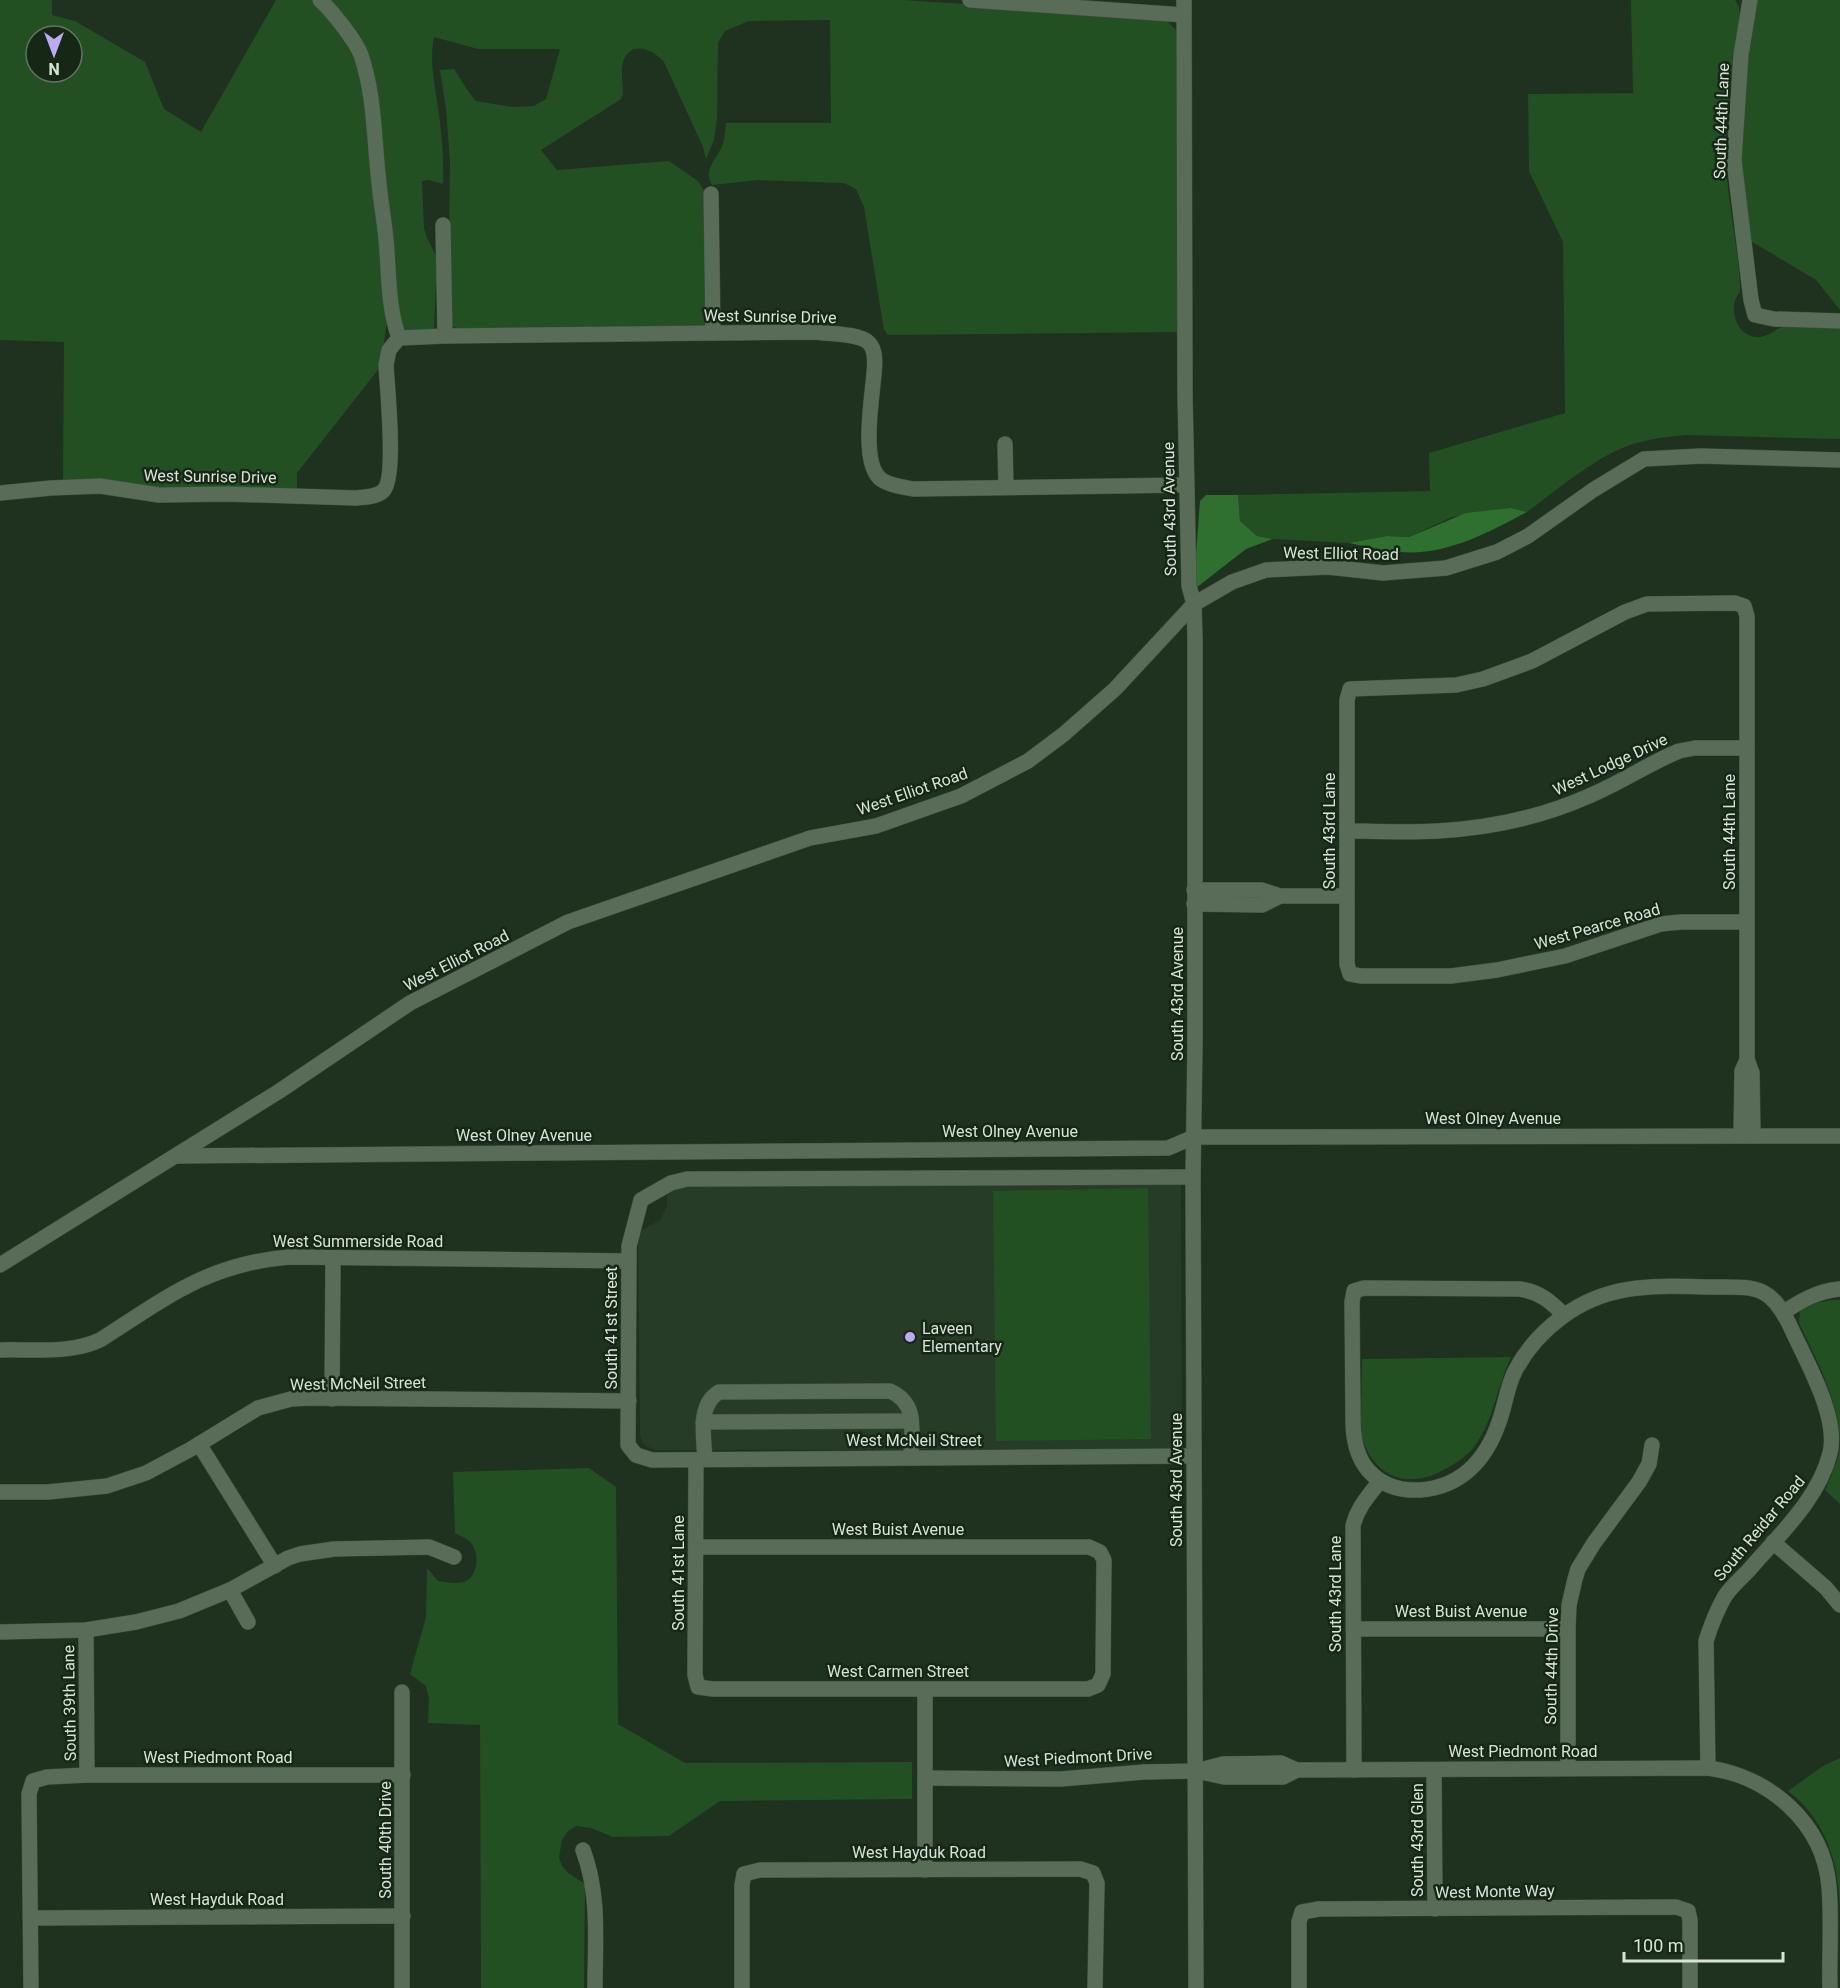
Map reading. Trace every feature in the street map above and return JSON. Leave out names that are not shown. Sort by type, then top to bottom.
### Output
[{"type":"street","points":[[320,0],[331,10],[361,53],[368,80],[374,119],[390,300],[399,338]]},
{"type":"street","points":[[970,0],[1184,7]]},
{"type":"street","name":"South 44th Lane","points":[[1750,0],[1741,55],[1734,160],[1743,242],[1755,315],[1774,319],[1840,321]]},
{"type":"street","name":"South 43rd Avenue","points":[[1184,7],[1186,485],[1189,586],[1194,604],[1194,1137],[1192,1178],[1196,1988]]},
{"type":"street","points":[[711,194],[713,333]]},
{"type":"street","points":[[442,225],[445,336]]},
{"type":"street","name":"West Sunrise Drive","points":[[0,493],[100,486],[159,495],[227,494],[356,498],[383,492],[389,484],[391,455],[386,364],[389,350],[399,338],[815,332],[861,338],[870,344],[875,359],[868,447],[871,468],[880,479],[893,485],[913,489],[1186,485]]},
{"type":"street","points":[[1005,444],[1006,487]]},
{"type":"street","name":"West Elliot Road","points":[[0,1265],[278,1092],[410,1003],[568,922],[810,838],[876,826],[961,796],[1028,761],[1064,734],[1115,688],[1194,604],[1232,582],[1266,570],[1328,567],[1383,573],[1446,568],[1497,552],[1528,536],[1593,490],[1644,459],[1701,456],[1840,460]]},
{"type":"street","name":"South 43rd Lane","points":[[1350,974],[1347,964],[1347,700],[1350,689],[1456,685],[1483,679],[1532,661],[1625,612],[1647,604],[1735,603],[1744,606]]},
{"type":"street","name":"South 44th Lane","points":[[1744,606],[1747,616],[1747,1059],[1752,1073],[1747,1095],[1747,1136]]},
{"type":"street","name":"West Lodge Drive","points":[[1347,831],[1437,831],[1507,821],[1552,810],[1589,796],[1679,751],[1695,748],[1747,748]]},
{"type":"street","points":[[1194,897],[1241,897],[1262,890],[1280,896],[1347,896]]},
{"type":"street","name":"West Pearce Road","points":[[1350,974],[1451,976],[1497,970],[1565,956],[1660,924],[1747,922]]},
{"type":"street","name":"West Olney Avenue","points":[[177,1156],[1168,1148],[1194,1137],[1840,1136]]},
{"type":"street","name":"South 41st Street","points":[[636,1455],[628,1445],[629,1246],[640,1200],[671,1183],[687,1179],[1192,1178]]},
{"type":"street","points":[[332,1399],[333,1257]]},
{"type":"street","name":"West Summerside Road","points":[[0,1350],[75,1348],[89,1345],[177,1290],[218,1272],[269,1259],[333,1257],[629,1261]]},
{"type":"street","name":"South Reidar Road","points":[[1564,1316],[1599,1296],[1635,1287],[1749,1287],[1762,1291],[1774,1299],[1784,1312],[1821,1394],[1828,1416],[1831,1449],[1820,1482],[1803,1506],[1726,1595],[1706,1641],[1708,1768]]},
{"type":"street","points":[[1364,1288],[1520,1289],[1533,1291],[1546,1297],[1564,1316],[1542,1334],[1524,1356],[1515,1372],[1499,1423],[1488,1448],[1464,1474],[1451,1483],[1437,1488],[1405,1490],[1380,1480],[1367,1469],[1360,1458],[1353,1436],[1352,1302],[1354,1291],[1364,1288]]},
{"type":"street","points":[[1784,1312],[1811,1296],[1824,1291],[1840,1289]]},
{"type":"street","points":[[911,1421],[704,1422],[706,1407],[712,1396],[719,1392],[890,1391],[902,1397],[911,1413],[911,1421],[911,1458]]},
{"type":"street","name":"West McNeil Street","points":[[0,1492],[48,1492],[107,1486],[146,1473],[258,1408],[291,1399],[629,1401]]},
{"type":"street","name":"South 41st Lane","points":[[698,1687],[695,1675],[696,1547],[704,1422]]},
{"type":"street","points":[[199,1444],[275,1566]]},
{"type":"street","name":"South 44th Drive","points":[[1568,1768],[1569,1605],[1578,1569],[1594,1543],[1639,1482],[1649,1464],[1652,1445]]},
{"type":"street","name":"West McNeil Street","points":[[636,1455],[652,1460],[1194,1456]]},
{"type":"street","name":"South 43rd Lane","points":[[1354,1770],[1353,1526],[1361,1506],[1380,1480]]},
{"type":"street","points":[[1773,1542],[1826,1588],[1840,1605]]},
{"type":"street","points":[[0,1632],[86,1629],[136,1622],[179,1611],[230,1590],[300,1554],[334,1549],[429,1547],[454,1557]]},
{"type":"street","name":"West Buist Avenue","points":[[696,1547],[1089,1547],[1100,1552],[1104,1560],[1103,1674],[1098,1685]]},
{"type":"street","points":[[230,1590],[248,1622]]},
{"type":"street","name":"South 39th Lane","points":[[86,1629],[87,1775]]},
{"type":"street","name":"West Buist Avenue","points":[[1354,1629],[1568,1629]]},
{"type":"street","name":"West Carmen Street","points":[[698,1687],[713,1689],[1088,1689],[1098,1685]]},
{"type":"street","points":[[925,1689],[925,1870]]},
{"type":"street","name":"South 40th Drive","points":[[402,1692],[402,1988]]},
{"type":"street","name":"West Piedmont Drive","points":[[925,1778],[1061,1779],[1144,1772],[1196,1771],[1223,1764],[1281,1763],[1297,1770]]},
{"type":"street","name":"West Piedmont Road","points":[[1297,1770],[1708,1768],[1729,1771],[1748,1778],[1771,1790],[1786,1802],[1816,1841],[1823,1857],[1829,1886],[1830,1988]]},
{"type":"street","name":"South 43rd Glen","points":[[1434,1770],[1435,1909]]},
{"type":"street","name":"West Piedmont Road","points":[[31,1918],[29,1794],[33,1781],[47,1777],[87,1775],[403,1776]]},
{"type":"street","points":[[583,1850],[594,1891],[596,1988]]},
{"type":"street","name":"West Hayduk Road","points":[[742,1988],[741,1885],[744,1874],[760,1870],[1080,1869],[1093,1873],[1096,1883],[1095,1988]]},
{"type":"street","name":"West Monte Way","points":[[1299,1988],[1299,1922],[1302,1912],[1319,1909],[1676,1907],[1688,1911],[1690,1920],[1690,1988]]},
{"type":"street","name":"West Hayduk Road","points":[[31,1918],[403,1917]]},
{"type":"street","points":[[31,1918],[31,1988]]},
{"type":"shaded area","name":"Laveen Elementary","points":[[1181,1184],[1182,1441],[1174,1449],[655,1450],[642,1442],[640,1435],[638,1240],[642,1230],[660,1220],[667,1206],[667,1196],[678,1186]]},
{"type":"green space","points":[[0,0],[52,0],[52,15],[80,24],[24,24],[24,84],[84,84],[84,26],[145,62],[164,109],[201,132],[276,0],[312,0],[356,53],[364,79],[387,320],[381,366],[297,473],[297,492],[158,492],[63,483],[64,342],[0,340]]},
{"type":"green space","points":[[324,0],[903,0],[1163,17],[1177,31],[1179,332],[888,335],[884,330],[864,207],[856,189],[844,183],[758,180],[712,185],[709,179],[710,169],[721,149],[726,123],[831,123],[830,20],[749,21],[725,31],[718,43],[717,119],[714,140],[706,159],[703,147],[664,62],[655,54],[638,48],[628,53],[624,59],[621,99],[541,150],[557,170],[669,161],[698,181],[706,194],[708,329],[464,331],[452,326],[448,318],[450,163],[440,70],[454,69],[476,101],[513,107],[534,106],[546,99],[560,49],[478,49],[434,37],[432,64],[442,136],[443,184],[428,180],[422,181],[424,228],[437,258],[434,329],[432,333],[406,333],[399,322],[372,81]]},
{"type":"green space","points":[[1631,0],[1735,0],[1739,7],[1740,18],[1726,137],[1728,187],[1740,288],[1734,303],[1734,315],[1746,334],[1756,337],[1766,336],[1785,326],[1840,326],[1840,439],[1685,435],[1657,438],[1630,445],[1603,457],[1527,512],[1510,508],[1452,517],[1409,537],[1387,536],[1349,543],[1257,536],[1240,521],[1238,495],[1430,491],[1429,453],[1565,413],[1563,242],[1529,171],[1528,94],[1633,93]]},
{"type":"green space","points":[[1757,0],[1840,0],[1840,310],[1816,280],[1749,240],[1741,154],[1743,97]]},
{"type":"green space","points":[[1206,495],[1238,495],[1240,521],[1257,536],[1273,539],[1246,549],[1196,588],[1200,501]]},
{"type":"green space","points":[[1511,508],[1527,512],[1482,535],[1450,547],[1417,552],[1381,550],[1349,543],[1387,536],[1409,537],[1466,513]]},
{"type":"green space","points":[[1148,1188],[1151,1439],[996,1441],[993,1191]]},
{"type":"green space","points":[[1840,1300],[1840,1446],[1832,1398],[1799,1323],[1800,1311],[1816,1303]]},
{"type":"green space","points":[[1511,1357],[1481,1437],[1463,1458],[1435,1474],[1409,1479],[1386,1472],[1376,1464],[1368,1453],[1361,1432],[1362,1359]]},
{"type":"green space","points":[[1840,1446],[1840,1504],[1825,1490]]},
{"type":"green space","points":[[589,1468],[616,1487],[618,1724],[685,1763],[912,1762],[912,1799],[720,1801],[669,1836],[613,1837],[591,1828],[576,1826],[568,1831],[562,1840],[559,1857],[568,1873],[585,1884],[584,1988],[481,1988],[480,1725],[428,1723],[429,1699],[426,1686],[410,1674],[426,1617],[427,1568],[438,1581],[456,1583],[470,1578],[475,1568],[474,1547],[468,1540],[455,1533],[453,1472]]},
{"type":"green space","points":[[1840,1758],[1840,1910],[1836,1870],[1823,1833],[1808,1810],[1788,1791],[1823,1766]]},
{"type":"place","name":"Laveen Elementary","points":[[910,1337]]}]
